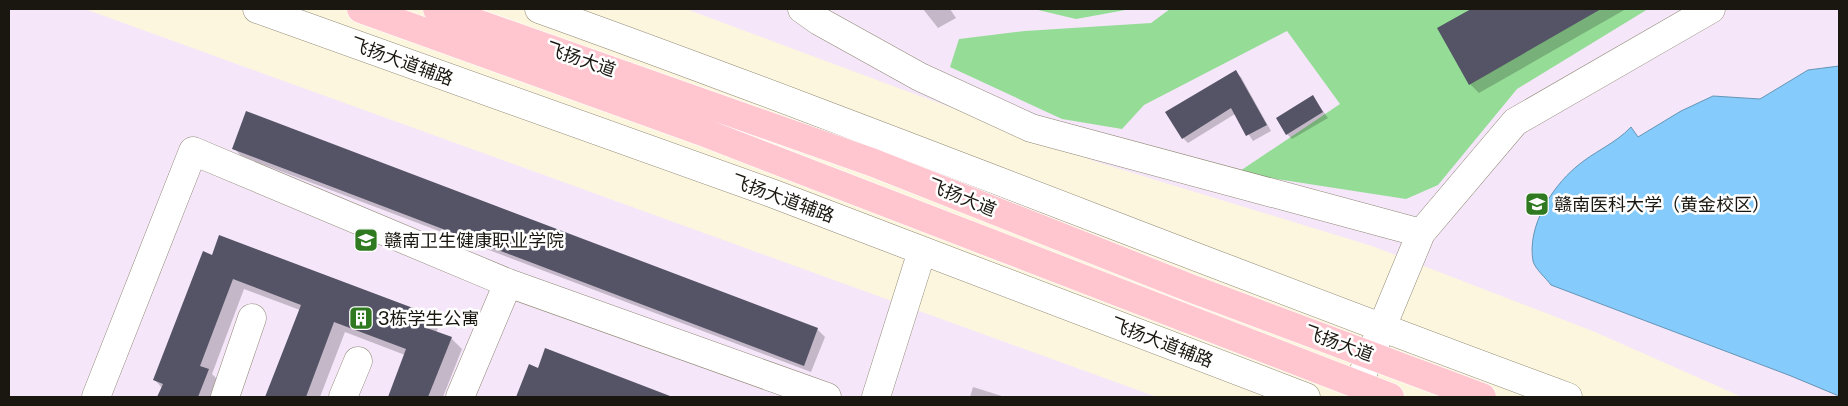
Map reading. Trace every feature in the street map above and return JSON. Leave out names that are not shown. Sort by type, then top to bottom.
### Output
[{"type":"main road","name":"飞扬大道","points":[[361,9],[700,130],[1390,397]]},
{"type":"main road","name":"飞扬大道","points":[[437,9],[874,163],[1190,288],[1482,397]]},
{"type":"street","name":"飞扬大道辅路","points":[[256,9],[774,194],[1306,397]]},
{"type":"street","points":[[539,9],[710,70],[1102,219],[1381,329],[1568,397]]},
{"type":"street","points":[[1358,385],[1421,233],[1515,122],[1711,9]]},
{"type":"street","points":[[811,13],[920,77],[1031,128],[1421,233]]},
{"type":"street","points":[[700,130],[774,194]]},
{"type":"street","points":[[96,397],[193,151],[508,283],[827,397]]},
{"type":"street","points":[[874,163],[949,162]]},
{"type":"street","points":[[1102,219],[1190,288]]},
{"type":"street","points":[[876,397],[922,251]]},
{"type":"street","points":[[460,397],[508,283]]},
{"type":"street","points":[[1015,287],[1116,292]]},
{"type":"street","points":[[225,397],[252,318]]},
{"type":"street","points":[[343,397],[358,361]]},
{"type":"shaded area","name":"赣南卫生健康职业学院","points":[[9,9],[85,9],[1157,397],[9,397]]},
{"type":"shaded area","name":"赣南医科大学（黄金校区）","points":[[686,9],[1839,9],[1839,397],[1742,397],[1595,332],[1372,246],[1097,162]]},
{"type":"green space","points":[[1034,9],[1131,9],[1076,19]]},
{"type":"green space","points":[[1170,9],[1648,9],[1517,89],[1438,185],[1406,199],[1237,173],[1340,104],[1287,31],[1144,105],[1122,129],[1062,119],[950,67],[959,39],[1025,31],[1151,23]]},
{"type":"water","points":[[1839,66],[1839,396],[1551,285],[1536,267],[1533,261],[1532,248],[1534,235],[1537,222],[1550,197],[1576,167],[1631,127],[1638,137],[1681,111],[1713,96],[1760,99],[1808,70]]},
{"type":"building","points":[[1471,9],[1601,9],[1469,85],[1437,28]]},
{"type":"building","points":[[1236,70],[1267,125],[1246,136],[1231,108],[1182,139],[1165,112]]},
{"type":"building","points":[[1313,95],[1323,112],[1286,135],[1276,118]]},
{"type":"building","points":[[246,111],[818,328],[804,366],[232,149]]},
{"type":"building","name":"3栋学生公寓","points":[[219,235],[429,314],[424,327],[452,337],[428,397],[388,397],[406,349],[334,322],[306,397],[265,397],[301,305],[233,279],[200,366],[209,369],[198,397],[157,397],[163,384],[153,380],[203,251],[212,255]]},
{"type":"building","points":[[545,348],[670,396],[516,397],[529,364],[538,368]]},
{"type":"place","name":"赣南医科大学（黄金校区）","points":[[1537,204]]},
{"type":"place","name":"赣南卫生健康职业学院","points":[[366,240]]},
{"type":"place","name":"3栋学生公寓","points":[[361,318]]}]
